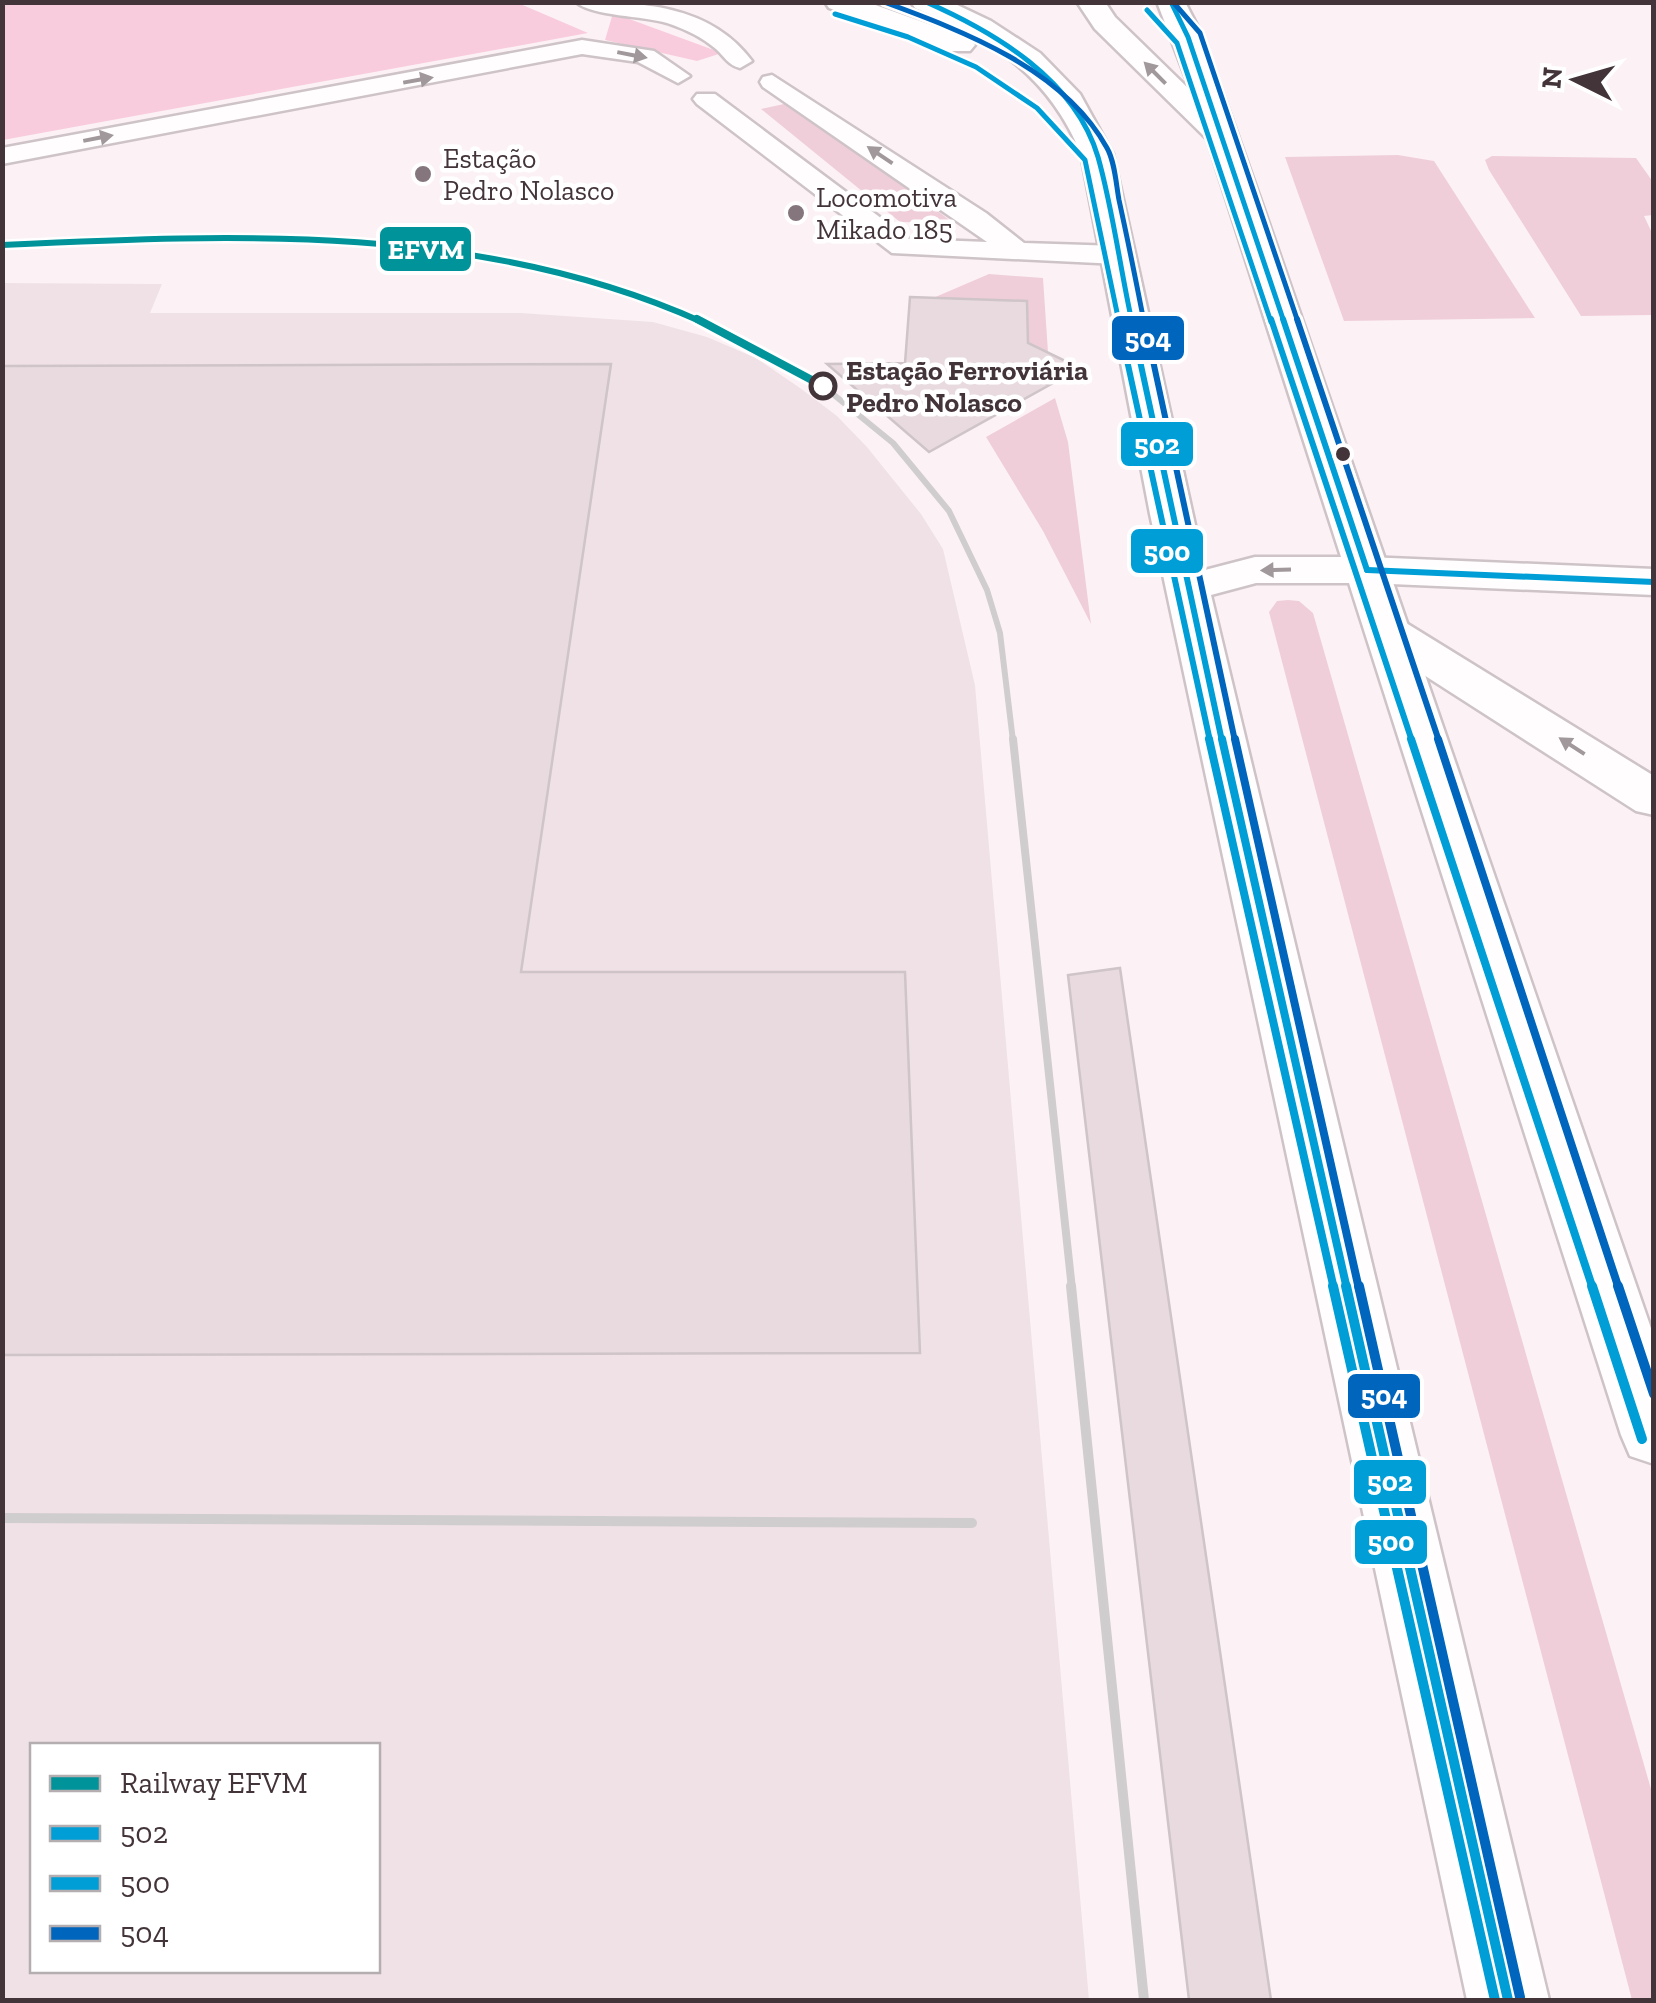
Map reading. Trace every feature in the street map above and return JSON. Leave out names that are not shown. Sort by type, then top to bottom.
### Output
[{"type":"main road","points":[[840,2],[920,28],[997,64],[1058,108],[1100,168]]},
{"type":"main road","points":[[925,2],[974,23],[1033,60],[1074,104],[1100,168],[1188,588],[1508,2000]]},
{"type":"main road","points":[[1156,2],[1188,37]]},
{"type":"main road","points":[[1170,2],[1188,37],[1224,140],[1648,1402]]},
{"type":"main road","points":[[1098,13],[1114,115],[1100,168]]},
{"type":"main road","points":[[1098,13],[1224,140]]},
{"type":"main road","points":[[1188,588],[1255,570],[1367,570],[1654,582]]},
{"type":"main road","points":[[1390,633],[1654,799]]},
{"type":"lane","points":[[582,47],[590,3],[698,25],[725,40],[740,62]]},
{"type":"lane","points":[[2,156],[582,47],[645,56],[678,76]]},
{"type":"lane","points":[[772,82],[1016,251]]},
{"type":"lane","points":[[706,99],[902,247],[1118,254]]},
{"type":"shaded area","points":[[3,2],[518,3],[588,33],[3,140]]},
{"type":"shaded area","points":[[613,13],[722,53],[697,61],[605,40]]},
{"type":"shaded area","points":[[798,101],[953,223],[900,222],[761,109]]},
{"type":"shaded area","points":[[1398,155],[1434,161],[1535,318],[1344,321],[1285,157]]},
{"type":"shaded area","points":[[1492,156],[1636,158],[1653,182],[1653,215],[1644,216],[1653,235],[1653,315],[1581,316],[1489,170],[1485,160]]},
{"type":"shaded area","points":[[989,274],[1043,278],[1048,352],[1028,344],[1027,301],[933,298]]},
{"type":"shaded area","points":[[3,283],[162,284],[150,313],[521,313],[653,322],[707,337],[756,358],[800,388],[837,416],[867,447],[921,514],[943,549],[975,685],[1089,2000],[3,2000]]},
{"type":"shaded area","points":[[1055,398],[1068,442],[1091,624],[1043,531],[986,437]]},
{"type":"shaded area","points":[[1277,601],[1299,601],[1313,613],[1653,1796],[1653,2000],[1632,2000],[1269,612]]},
{"type":"building","name":"Estação Ferroviária Pedro Nolasco","points":[[910,297],[1027,301],[1028,343],[1080,368],[929,452],[827,364],[905,363]]},
{"type":"building","points":[[611,364],[521,972],[905,972],[920,1353],[2,1355],[2,366]]},
{"type":"building","points":[[1120,968],[1271,2000],[1189,2000],[1068,975]]},
{"type":"railway","points":[[823,386],[893,443],[949,511],[987,590],[1000,633],[1013,741]]},
{"type":"railway","points":[[1013,739],[1072,1289]]},
{"type":"railway","points":[[1071,1286],[1144,2000]]},
{"type":"railway","points":[[2,1518],[972,1523]]},
{"type":"rail line","name":"EFVM","points":[[2,245],[238,238],[395,245],[472,255],[549,270],[651,300],[726,334],[823,386]]},
{"type":"transit line","name":"504","points":[[884,2],[979,41],[1038,77],[1065,98],[1109,150],[1183,511],[1520,1997]]},
{"type":"transit line","name":"502","points":[[926,2],[980,28],[1028,61],[1067,102],[1097,154],[1171,514],[1508,2000]]},
{"type":"transit line","name":"502","points":[[1171,2],[1188,37],[1367,570]]},
{"type":"transit line","name":"504","points":[[1173,2],[1200,33],[1402,629],[1654,1394]]},
{"type":"transit line","name":"500","points":[[1147,10],[1177,43],[1642,1439]]},
{"type":"transit line","name":"500","points":[[835,14],[908,37],[976,67],[1037,108],[1085,160],[1159,517],[1495,2000]]},
{"type":"transit line","name":"502","points":[[1367,570],[1654,582]]},
{"type":"place","name":"Estação Pedro Nolasco","points":[[423,174]]},
{"type":"place","name":"Locomotiva Mikado 185","points":[[796,213]]},
{"type":"place","name":"Estação Ferroviária Pedro Nolasco","points":[[823,386]]}]
